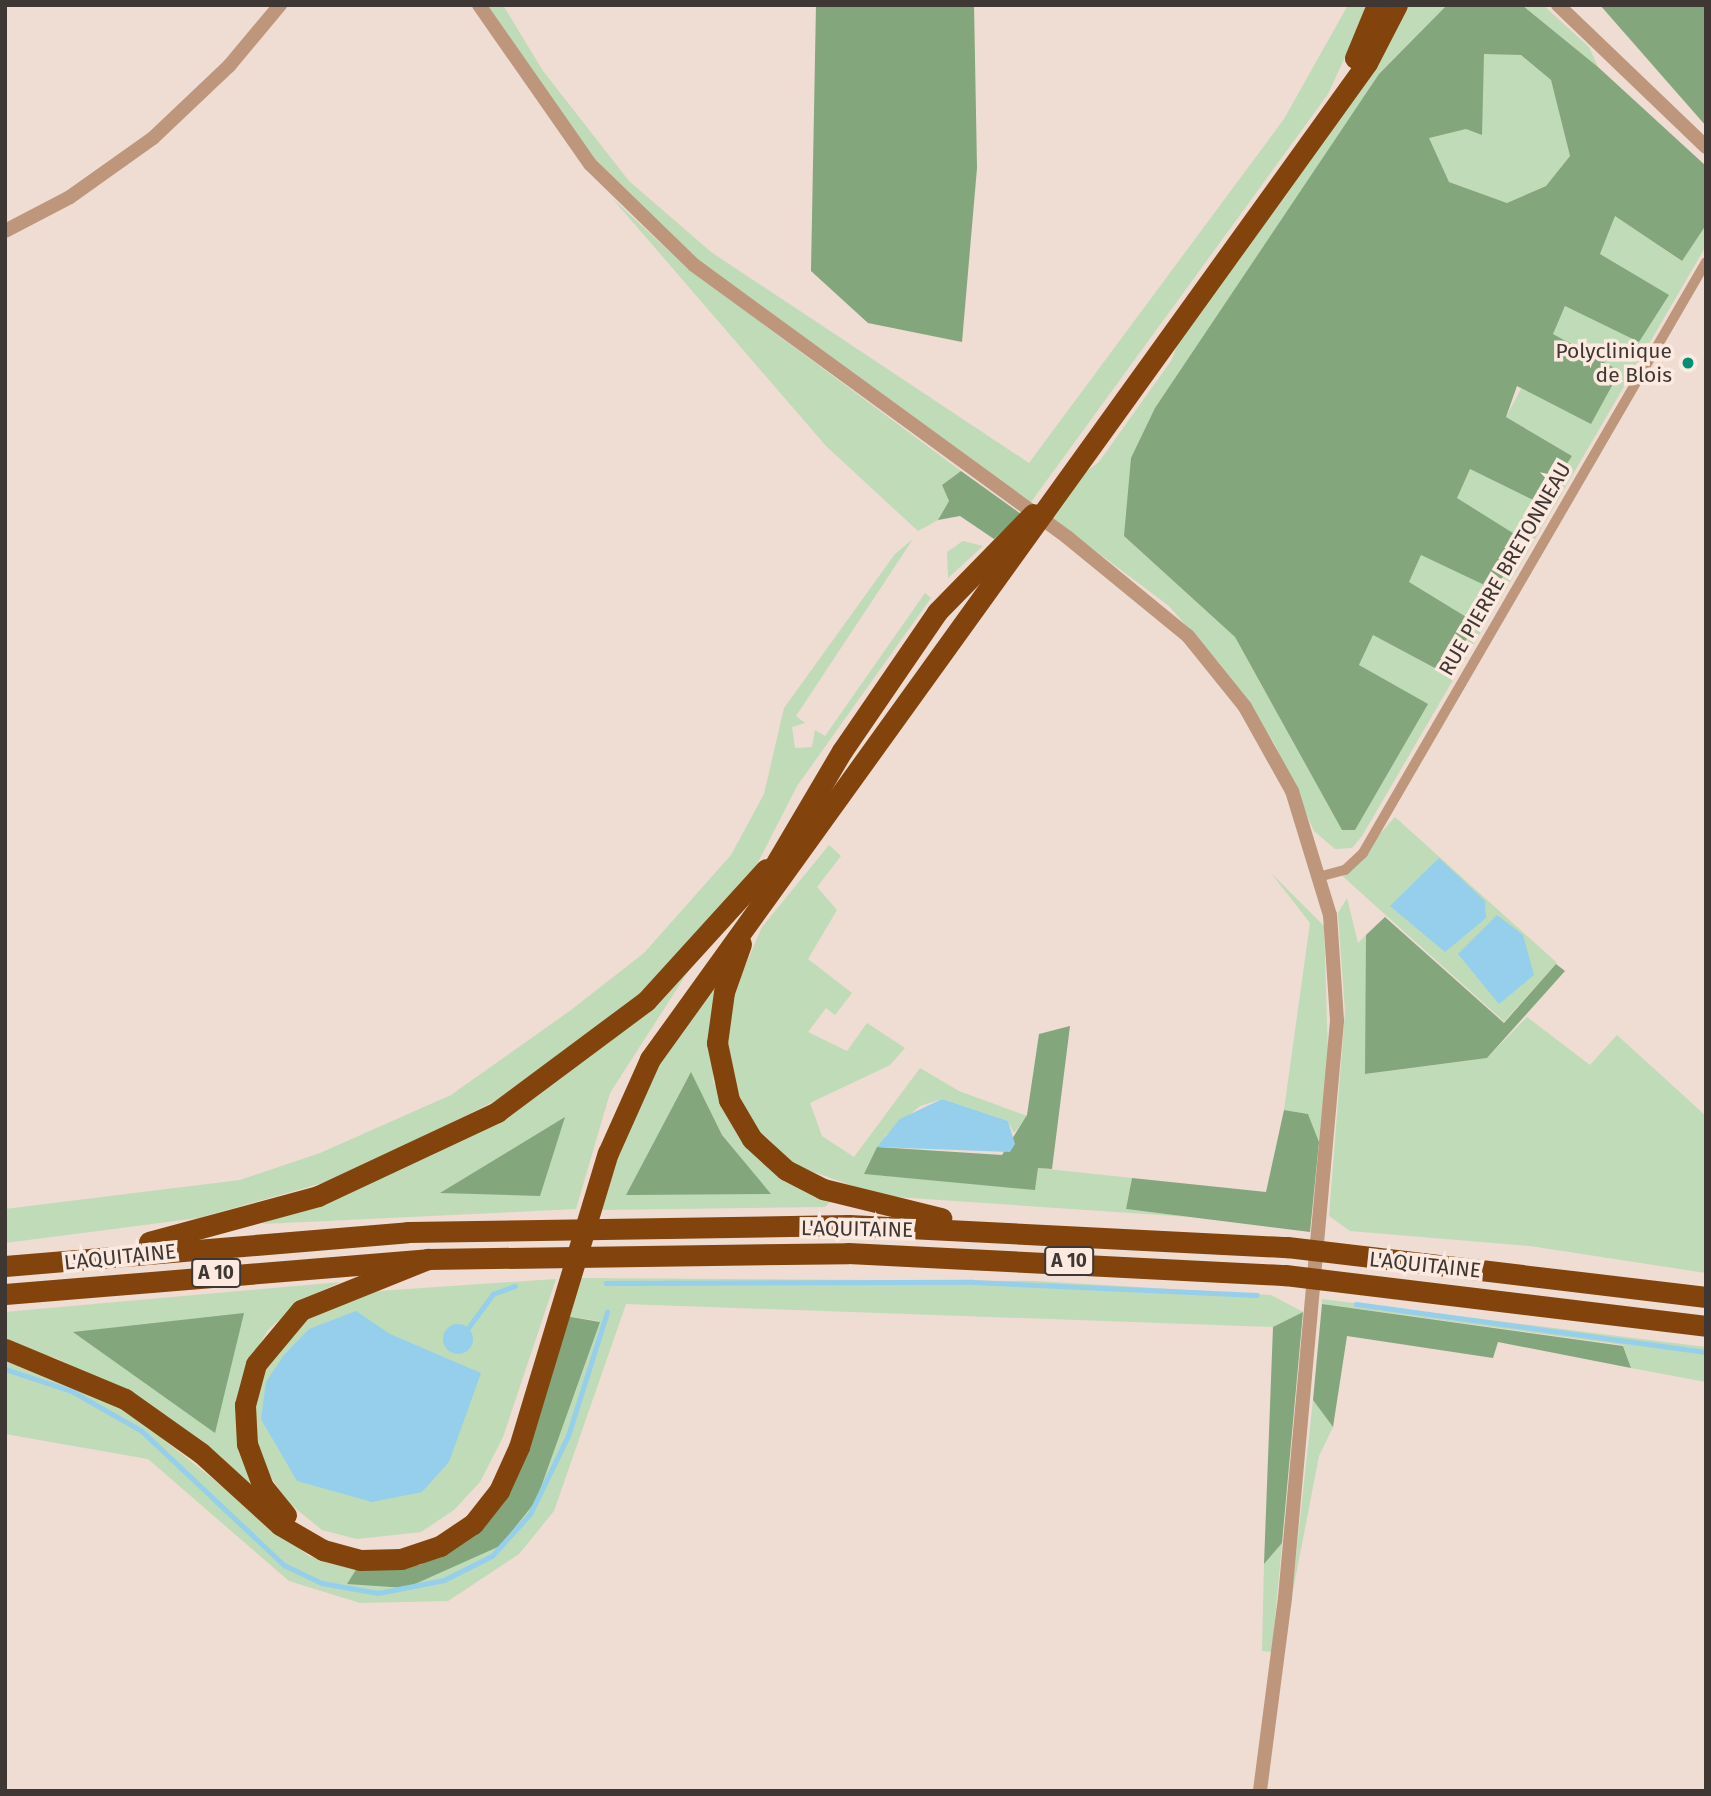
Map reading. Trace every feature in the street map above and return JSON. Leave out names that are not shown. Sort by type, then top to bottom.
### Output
[{"type":"highway","points":[[1335,105],[1377,5]]},
{"type":"highway","points":[[592,1191],[616,1130],[650,1059],[748,928],[1016,556],[1046,503],[1367,63],[1397,5]]},
{"type":"highway","points":[[5,1349],[57,1366],[134,1404],[307,1542],[341,1556],[381,1561],[440,1546],[487,1509],[519,1447],[614,1116],[644,1055],[937,612],[1046,503]]},
{"type":"highway","points":[[114,1254],[318,1196],[497,1112],[646,1001],[720,926],[784,845]]},
{"type":"highway","points":[[748,928],[724,992],[718,1043],[729,1100],[751,1139],[786,1170],[823,1189],[987,1228]]},
{"type":"highway","name":"L'AQUITAINE","points":[[5,1265],[114,1254],[519,1227],[987,1228],[1397,1258],[1706,1297]]},
{"type":"highway","name":"L'AQUITAINE","points":[[5,1294],[428,1259],[739,1252],[1081,1261],[1395,1286],[1706,1326]]},
{"type":"highway","points":[[428,1259],[301,1310],[268,1344],[248,1385],[247,1444],[263,1487],[299,1526],[344,1547],[381,1551],[417,1545],[453,1528],[479,1504],[511,1445],[560,1301]]},
{"type":"street","points":[[5,231],[99,179],[153,138],[229,66],[280,5]]},
{"type":"street","points":[[479,5],[562,130],[657,231],[736,298],[1067,537],[1160,610],[1228,682],[1287,782],[1322,876],[1334,937],[1336,1021],[1312,1313],[1260,1791]]},
{"type":"street","points":[[1559,5],[1570,11],[1706,147]]},
{"type":"street","name":"RUE PIERRE BRETONNEAU","points":[[1322,876],[1345,870],[1363,853],[1706,262]]},
{"type":"green space","points":[[486,5],[503,5],[543,71],[629,181],[711,252],[1029,463],[1284,119],[1348,5],[1369,5],[1328,94],[1031,502],[693,256],[580,144]]},
{"type":"green space","points":[[816,5],[974,5],[977,168],[962,342],[868,323],[811,271]]},
{"type":"green space","points":[[1406,5],[1447,5],[1379,74],[1124,536],[1235,637],[1342,829],[1359,665],[1373,635],[1446,674],[1409,582],[1421,555],[1495,589],[1456,498],[1470,469],[1541,504],[1572,456],[1506,417],[1566,305],[1668,295],[1600,254],[1615,215],[1681,261],[1706,225],[1706,246],[1362,836],[1352,848],[1335,849],[1314,831],[1274,743],[1219,663],[1169,606],[1049,516],[1072,482],[1099,462],[1171,361],[1186,324]]},
{"type":"green space","points":[[1447,5],[1522,5],[1598,67],[1706,166],[1706,225],[1682,261],[1615,216],[1600,254],[1669,295],[1639,342],[1565,306],[1553,334],[1620,371],[1591,424],[1517,386],[1506,417],[1572,456],[1541,504],[1470,469],[1457,498],[1524,540],[1495,590],[1421,555],[1409,582],[1476,623],[1446,674],[1373,635],[1359,665],[1428,704],[1355,830],[1342,830],[1235,637],[1124,536],[1131,458],[1155,408],[1379,74]],"holes":[[[1484,54],[1521,55],[1551,80],[1570,156],[1546,186],[1507,203],[1449,182],[1429,138],[1466,129],[1482,135]]]},
{"type":"green space","points":[[1522,5],[1543,5],[1589,47],[1598,67]]},
{"type":"green space","points":[[1600,5],[1706,5],[1706,126]]},
{"type":"green space","points":[[1484,53],[1521,55],[1551,80],[1570,156],[1546,186],[1507,203],[1449,182],[1428,137],[1466,129]]},
{"type":"green space","points":[[612,198],[686,267],[961,471],[942,485],[949,501],[938,520],[918,531],[826,446]]},
{"type":"green space","points":[[961,471],[1021,514],[994,539],[960,516],[938,520],[949,501],[942,485]]},
{"type":"green space","points":[[913,539],[796,716],[805,723],[792,727],[795,748],[812,747],[815,730],[825,736],[925,593],[931,598],[797,786],[751,876],[642,994],[501,1098],[337,1179],[198,1218],[5,1243],[5,1209],[240,1180],[320,1153],[451,1095],[571,1010],[644,953],[731,855],[764,794],[784,708],[895,554]]},
{"type":"green space","points":[[963,541],[983,546],[948,578],[947,552]]},
{"type":"green space","points":[[1395,817],[1557,963],[1504,1022],[1342,876]]},
{"type":"green space","points":[[829,845],[841,856],[817,887],[837,910],[808,959],[852,993],[835,1015],[826,1008],[808,1032],[847,1051],[867,1023],[905,1048],[890,1065],[810,1103],[822,1136],[854,1157],[920,1068],[959,1091],[1027,1116],[1014,1133],[1008,1121],[942,1099],[920,1106],[886,1135],[864,1174],[1035,1189],[1038,1168],[1132,1178],[1126,1209],[1190,1217],[881,1196],[797,1166],[754,1129],[736,1095],[725,1048],[727,1008],[762,927]]},
{"type":"green space","points":[[1271,873],[1324,926],[1328,1054],[1319,1142],[1308,1114],[1284,1110],[1310,923]]},
{"type":"green space","points":[[1347,898],[1358,943],[1366,935],[1366,1074],[1487,1058],[1527,1017],[1590,1065],[1617,1035],[1706,1116],[1706,1273],[1530,1246],[1350,1231],[1329,1216],[1345,1012],[1338,913]]},
{"type":"green space","points":[[1385,917],[1504,1023],[1556,964],[1565,971],[1487,1058],[1365,1074],[1366,935]]},
{"type":"green space","points":[[691,967],[610,1093],[576,1209],[262,1224],[519,1105],[582,1062]]},
{"type":"green space","points":[[719,976],[711,1019],[713,1081],[741,1135],[830,1202],[825,1207],[598,1210],[614,1154],[669,1043]],"holes":[[[691,1073],[722,1135],[770,1194],[627,1194]]]},
{"type":"green space","points":[[1070,1026],[1052,1169],[1038,1168],[1035,1190],[864,1174],[877,1147],[1002,1155],[1027,1115],[1039,1034]]},
{"type":"green space","points":[[691,1072],[722,1135],[771,1194],[626,1195]]},
{"type":"green space","points":[[1284,1110],[1308,1114],[1319,1142],[1310,1232],[1126,1209],[1132,1178],[1266,1192]]},
{"type":"green space","points":[[565,1117],[540,1196],[440,1193]]},
{"type":"green space","points":[[577,1278],[1036,1281],[1271,1295],[1303,1312],[1273,1327],[626,1304],[554,1511],[519,1554],[448,1601],[360,1603],[289,1581],[148,1459],[5,1434],[5,1358],[123,1407],[309,1556],[357,1568],[348,1584],[500,1546],[599,1321],[565,1316]]},
{"type":"green space","points":[[556,1279],[503,1437],[480,1482],[454,1510],[421,1532],[357,1539],[322,1530],[289,1503],[265,1469],[256,1437],[256,1398],[270,1358],[294,1327],[330,1305],[379,1291]]},
{"type":"green space","points":[[341,1282],[303,1299],[268,1330],[248,1364],[256,1496],[124,1392],[56,1358],[5,1344],[5,1312]]},
{"type":"green space","points":[[1322,1299],[1706,1347],[1706,1382],[1631,1368],[1623,1345],[1322,1304]]},
{"type":"green space","points":[[1322,1304],[1623,1346],[1631,1368],[1498,1342],[1493,1358],[1347,1336],[1333,1427],[1313,1400]]},
{"type":"green space","points":[[1303,1312],[1282,1543],[1264,1564],[1273,1327]]},
{"type":"green space","points":[[244,1313],[215,1433],[73,1332]]},
{"type":"green space","points":[[565,1316],[600,1322],[536,1501],[500,1546],[406,1588],[347,1584],[357,1568],[420,1565],[471,1535]]},
{"type":"green space","points":[[1313,1400],[1333,1427],[1319,1456],[1291,1601]]},
{"type":"green space","points":[[1282,1543],[1272,1652],[1262,1651],[1264,1564]]},
{"type":"water","points":[[1439,858],[1485,901],[1486,918],[1445,952],[1390,906]]},
{"type":"water","points":[[1497,915],[1523,935],[1534,975],[1499,1004],[1458,954]]},
{"type":"water","points":[[942,1099],[1008,1121],[1015,1144],[1010,1152],[877,1147],[900,1119]]},
{"type":"water","points":[[356,1311],[390,1334],[481,1373],[449,1462],[422,1492],[372,1502],[297,1481],[261,1419],[266,1382],[284,1355],[309,1329]]},
{"type":"water","points":[[458,1324],[469,1328],[473,1339],[469,1350],[458,1354],[447,1350],[443,1339],[447,1328]]},
{"type":"waterway","points":[[606,1283],[973,1282],[1257,1295]]},
{"type":"waterway","points":[[468,1328],[493,1294],[515,1286]]},
{"type":"waterway","points":[[1356,1304],[1706,1352]]},
{"type":"waterway","points":[[5,1369],[72,1391],[142,1431],[284,1565],[322,1583],[378,1593],[444,1580],[492,1556],[530,1514],[568,1436],[607,1312]]},
{"type":"place","name":"Polyclinique de Blois","points":[[1688,363]]}]
